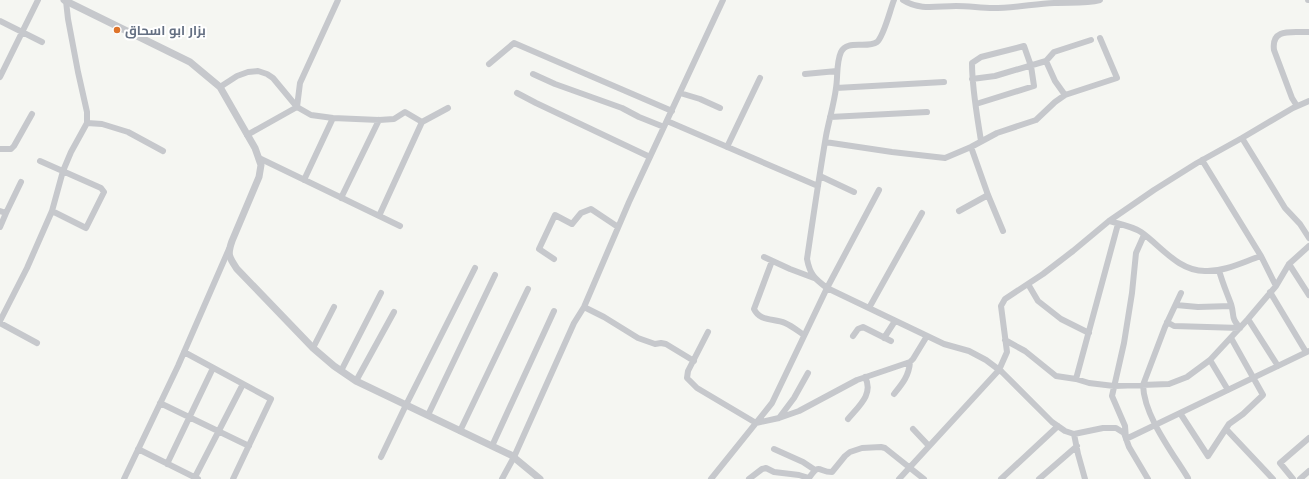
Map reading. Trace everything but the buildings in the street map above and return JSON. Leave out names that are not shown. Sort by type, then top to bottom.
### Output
[{"type":"street","points":[[0,77],[38,0]]},
{"type":"street","points":[[297,107],[300,83],[338,0]]},
{"type":"street","points":[[502,479],[514,457],[574,323],[584,307],[650,157],[723,0]]},
{"type":"street","points":[[814,278],[809,269],[807,259],[841,51],[850,45],[872,44],[877,42],[881,36],[894,0]]},
{"type":"street","points":[[903,0],[921,8],[946,6],[1017,8],[1053,3],[1089,3],[1100,0]]},
{"type":"street","points":[[946,6],[949,0]]},
{"type":"street","points":[[65,1],[190,62],[220,87],[255,148],[261,165],[259,177],[184,352],[124,479]]},
{"type":"street","points":[[37,343],[0,322],[27,268],[52,211],[63,170],[87,123],[87,112],[65,1]]},
{"type":"street","points":[[0,21],[42,42]]},
{"type":"street","points":[[1297,106],[1292,98],[1274,50],[1273,42],[1276,36],[1283,33],[1309,32]]},
{"type":"street","points":[[825,142],[945,158],[971,147],[997,133],[1036,120],[1055,102],[1065,95],[1118,78],[1100,38]]},
{"type":"street","points":[[972,79],[995,76],[1031,66],[1046,61],[1054,52],[1091,40]]},
{"type":"street","points":[[489,64],[514,43],[672,111]]},
{"type":"street","points":[[976,104],[1034,86],[1031,66],[1024,46],[981,57],[972,63],[972,79],[981,142]]},
{"type":"street","points":[[1046,61],[1055,81],[1065,95]]},
{"type":"street","points":[[220,87],[237,76],[248,72],[258,71],[273,78],[297,107],[311,115],[333,118],[379,120],[394,119],[405,112],[422,122]]},
{"type":"street","points":[[805,74],[838,71]]},
{"type":"street","points":[[533,74],[555,84],[622,108],[664,127]]},
{"type":"street","points":[[727,147],[760,78]]},
{"type":"street","points":[[836,88],[944,82]]},
{"type":"street","points":[[516,93],[650,157]]},
{"type":"street","points":[[680,93],[700,99],[720,108]]},
{"type":"street","points":[[899,479],[999,370],[1007,352],[1001,306],[1005,298],[1028,284],[1073,251],[1109,221],[1154,190],[1202,160],[1309,100]]},
{"type":"street","points":[[247,135],[297,107]]},
{"type":"street","points":[[379,216],[422,122],[448,108]]},
{"type":"street","points":[[830,117],[927,112]]},
{"type":"street","points":[[0,149],[11,149],[14,146],[32,114]]},
{"type":"street","points":[[304,180],[333,118]]},
{"type":"street","points":[[340,198],[379,120]]},
{"type":"street","points":[[667,121],[818,186]]},
{"type":"street","points":[[87,123],[102,124],[128,132],[163,151]]},
{"type":"street","points":[[1242,138],[1285,208],[1300,224],[1309,238]]},
{"type":"street","points":[[971,147],[1002,231]]},
{"type":"street","points":[[259,158],[400,226]]},
{"type":"street","points":[[1202,160],[1260,256],[1276,286]]},
{"type":"street","points":[[40,161],[101,188],[104,192],[86,228],[52,211]]},
{"type":"street","points":[[820,176],[854,192]]},
{"type":"street","points":[[0,227],[3,212],[21,182]]},
{"type":"street","points":[[711,479],[772,403],[827,288],[879,190]]},
{"type":"street","points":[[959,211],[988,195]]},
{"type":"street","points":[[554,259],[539,249],[555,215],[572,224],[581,213],[591,208],[618,228]]},
{"type":"street","points":[[869,308],[922,213]]},
{"type":"street","points":[[1109,221],[1140,231],[1183,266],[1197,271],[1205,272],[1219,270],[1260,256]]},
{"type":"street","points":[[1076,379],[1118,224]]},
{"type":"street","points":[[1126,439],[1126,426],[1112,396],[1124,343],[1132,294],[1136,253],[1144,235]]},
{"type":"street","points":[[230,246],[228,251],[230,259],[236,269],[314,348],[334,366],[356,381],[514,457],[540,479]]},
{"type":"street","points":[[1006,340],[1025,350],[1056,376],[1076,379],[1089,383],[1114,386],[1169,384],[1187,377],[1210,360],[1276,286],[1289,264],[1309,246]]},
{"type":"street","points":[[764,257],[814,278],[827,288],[944,344],[969,351],[986,360],[999,370],[1052,422],[1065,432],[1074,434],[1103,428],[1116,428],[1124,433],[1129,447],[1148,479]]},
{"type":"street","points":[[772,261],[754,309],[760,316],[772,321],[784,322],[804,335]]},
{"type":"street","points":[[1289,264],[1309,295]]},
{"type":"street","points":[[381,457],[475,268]]},
{"type":"street","points":[[1219,270],[1222,284],[1231,306],[1233,319],[1240,328]]},
{"type":"street","points":[[428,415],[495,275]]},
{"type":"street","points":[[1028,284],[1038,301],[1061,319],[1088,333]]},
{"type":"street","points":[[460,430],[528,289]]},
{"type":"street","points":[[1126,439],[1307,352],[1270,292]]},
{"type":"street","points":[[341,371],[381,293]]},
{"type":"street","points":[[1181,293],[1167,322],[1143,385],[1143,395],[1156,425],[1188,478]]},
{"type":"street","points":[[1176,305],[1198,307],[1231,306]]},
{"type":"street","points":[[314,348],[334,307]]},
{"type":"street","points":[[584,307],[604,317],[638,338],[656,344],[666,344],[694,361]]},
{"type":"street","points":[[492,446],[554,311]]},
{"type":"street","points":[[356,381],[394,312]]},
{"type":"street","points":[[1248,319],[1278,366]]},
{"type":"street","points":[[884,338],[895,321]]},
{"type":"street","points":[[1167,322],[1174,326],[1240,328]]},
{"type":"street","points":[[853,336],[858,329],[863,327],[891,341]]},
{"type":"street","points":[[708,332],[688,372],[688,378],[697,388],[756,423],[779,418],[799,411],[841,387],[865,377],[910,362],[928,336]]},
{"type":"street","points":[[1180,413],[1208,456],[1226,429],[1263,394],[1231,338]]},
{"type":"street","points":[[184,352],[272,399],[233,479]]},
{"type":"street","points":[[1210,360],[1228,390]]},
{"type":"street","points":[[894,394],[906,379],[910,362]]},
{"type":"street","points":[[167,464],[213,368]]},
{"type":"street","points":[[779,418],[794,398],[808,373]]},
{"type":"street","points":[[848,419],[867,394],[869,384],[865,377]]},
{"type":"street","points":[[138,449],[197,478],[243,384]]},
{"type":"street","points":[[160,402],[249,446]]},
{"type":"street","points":[[1001,479],[1058,426]]},
{"type":"street","points":[[913,429],[929,446]]},
{"type":"street","points":[[1226,429],[1273,479]]},
{"type":"street","points":[[1074,434],[1085,479]]},
{"type":"street","points":[[1293,479],[1280,463],[1309,438]]},
{"type":"street","points":[[1039,479],[1077,446]]},
{"type":"street","points":[[749,479],[762,469],[766,468],[774,472],[800,475],[809,479],[815,470],[821,468],[832,472],[850,452],[862,448],[880,447],[885,448],[924,479]]},
{"type":"street","points":[[774,448],[803,462],[815,470]]},
{"type":"street","points":[[1300,479],[1309,471]]},
{"type":"place","name":"بزار ابو اسحاق","points":[[117,30]]}]
